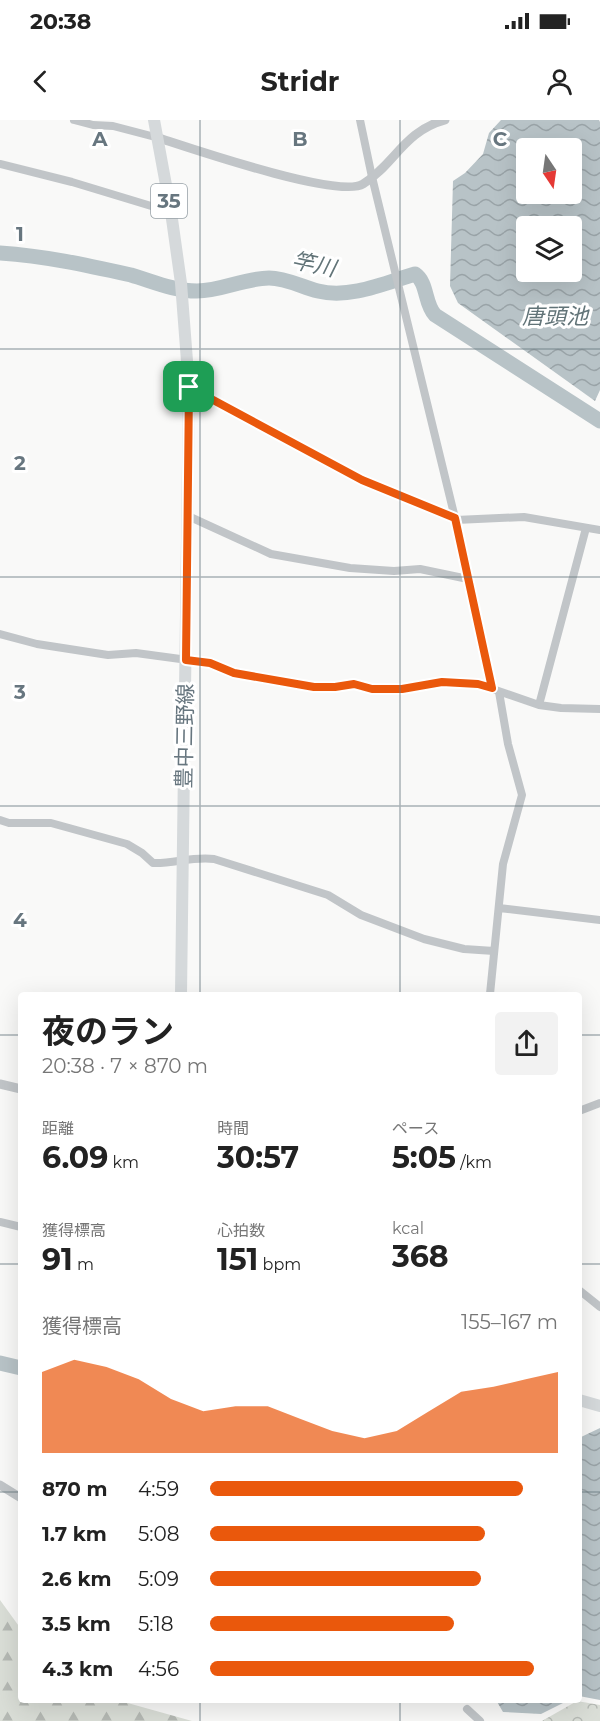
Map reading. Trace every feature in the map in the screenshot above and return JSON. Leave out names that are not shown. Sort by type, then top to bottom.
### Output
[{"type":"main road","name":"豊中三野線","points":[[154,120],[171,212],[181,290],[189,387],[181,992]]},
{"type":"main road","points":[[582,1401],[600,1406]]},
{"type":"street","points":[[74,120],[113,126],[159,138],[282,176],[347,188],[357,187],[372,177],[422,129],[445,120]]},
{"type":"street","points":[[360,120],[468,579],[522,795],[503,864],[490,992]]},
{"type":"street","points":[[0,164],[72,182],[171,212]]},
{"type":"street","points":[[189,387],[362,480],[455,519],[524,518],[600,530]]},
{"type":"street","points":[[188,516],[271,554],[350,568],[394,571],[420,569],[468,579]]},
{"type":"street","points":[[538,705],[586,528]]},
{"type":"street","points":[[0,634],[37,644],[108,656],[136,652],[210,663],[243,675],[314,687],[354,684],[372,689],[402,689],[442,682],[478,684],[538,705],[600,709]]},
{"type":"street","points":[[0,820],[9,823],[51,823],[127,844],[153,863],[202,857],[214,859],[328,895],[361,915],[424,939],[464,949],[494,951]]},
{"type":"street","points":[[499,909],[600,920]]},
{"type":"street","points":[[0,1084],[18,1088]]},
{"type":"street","points":[[582,1110],[600,1103]]},
{"type":"street","points":[[0,1222],[18,1226]]},
{"type":"street","points":[[582,1292],[600,1307]]},
{"type":"street","points":[[0,1485],[18,1496]]},
{"type":"street","points":[[467,1709],[480,1721]]},
{"type":"green space","points":[[0,1600],[18,1625],[18,1703],[128,1703],[192,1721],[0,1721]]},
{"type":"green space","points":[[574,1703],[600,1705],[600,1721],[542,1721]]},
{"type":"water","name":"唐頭池","points":[[501,120],[599,120],[600,122],[600,390],[595,401],[458,303],[450,286],[453,181],[465,173],[483,154],[489,133]]},
{"type":"water","points":[[600,1428],[600,1700],[582,1697],[582,1437]]},
{"type":"water","points":[[498,1703],[563,1703],[541,1714],[503,1712]]},
{"type":"waterway","name":"竿川","points":[[0,253],[82,264],[188,291],[215,289],[251,280],[275,278],[318,291],[342,293],[367,289],[415,274],[422,283],[435,315],[600,421]]},
{"type":"waterway","points":[[0,1363],[18,1367]]},
{"type":"route","points":[[189,387],[362,480],[455,518],[492,688],[478,684],[442,682],[402,689],[372,689],[354,684],[314,687],[234,673],[210,663],[186,660],[189,387]]}]
